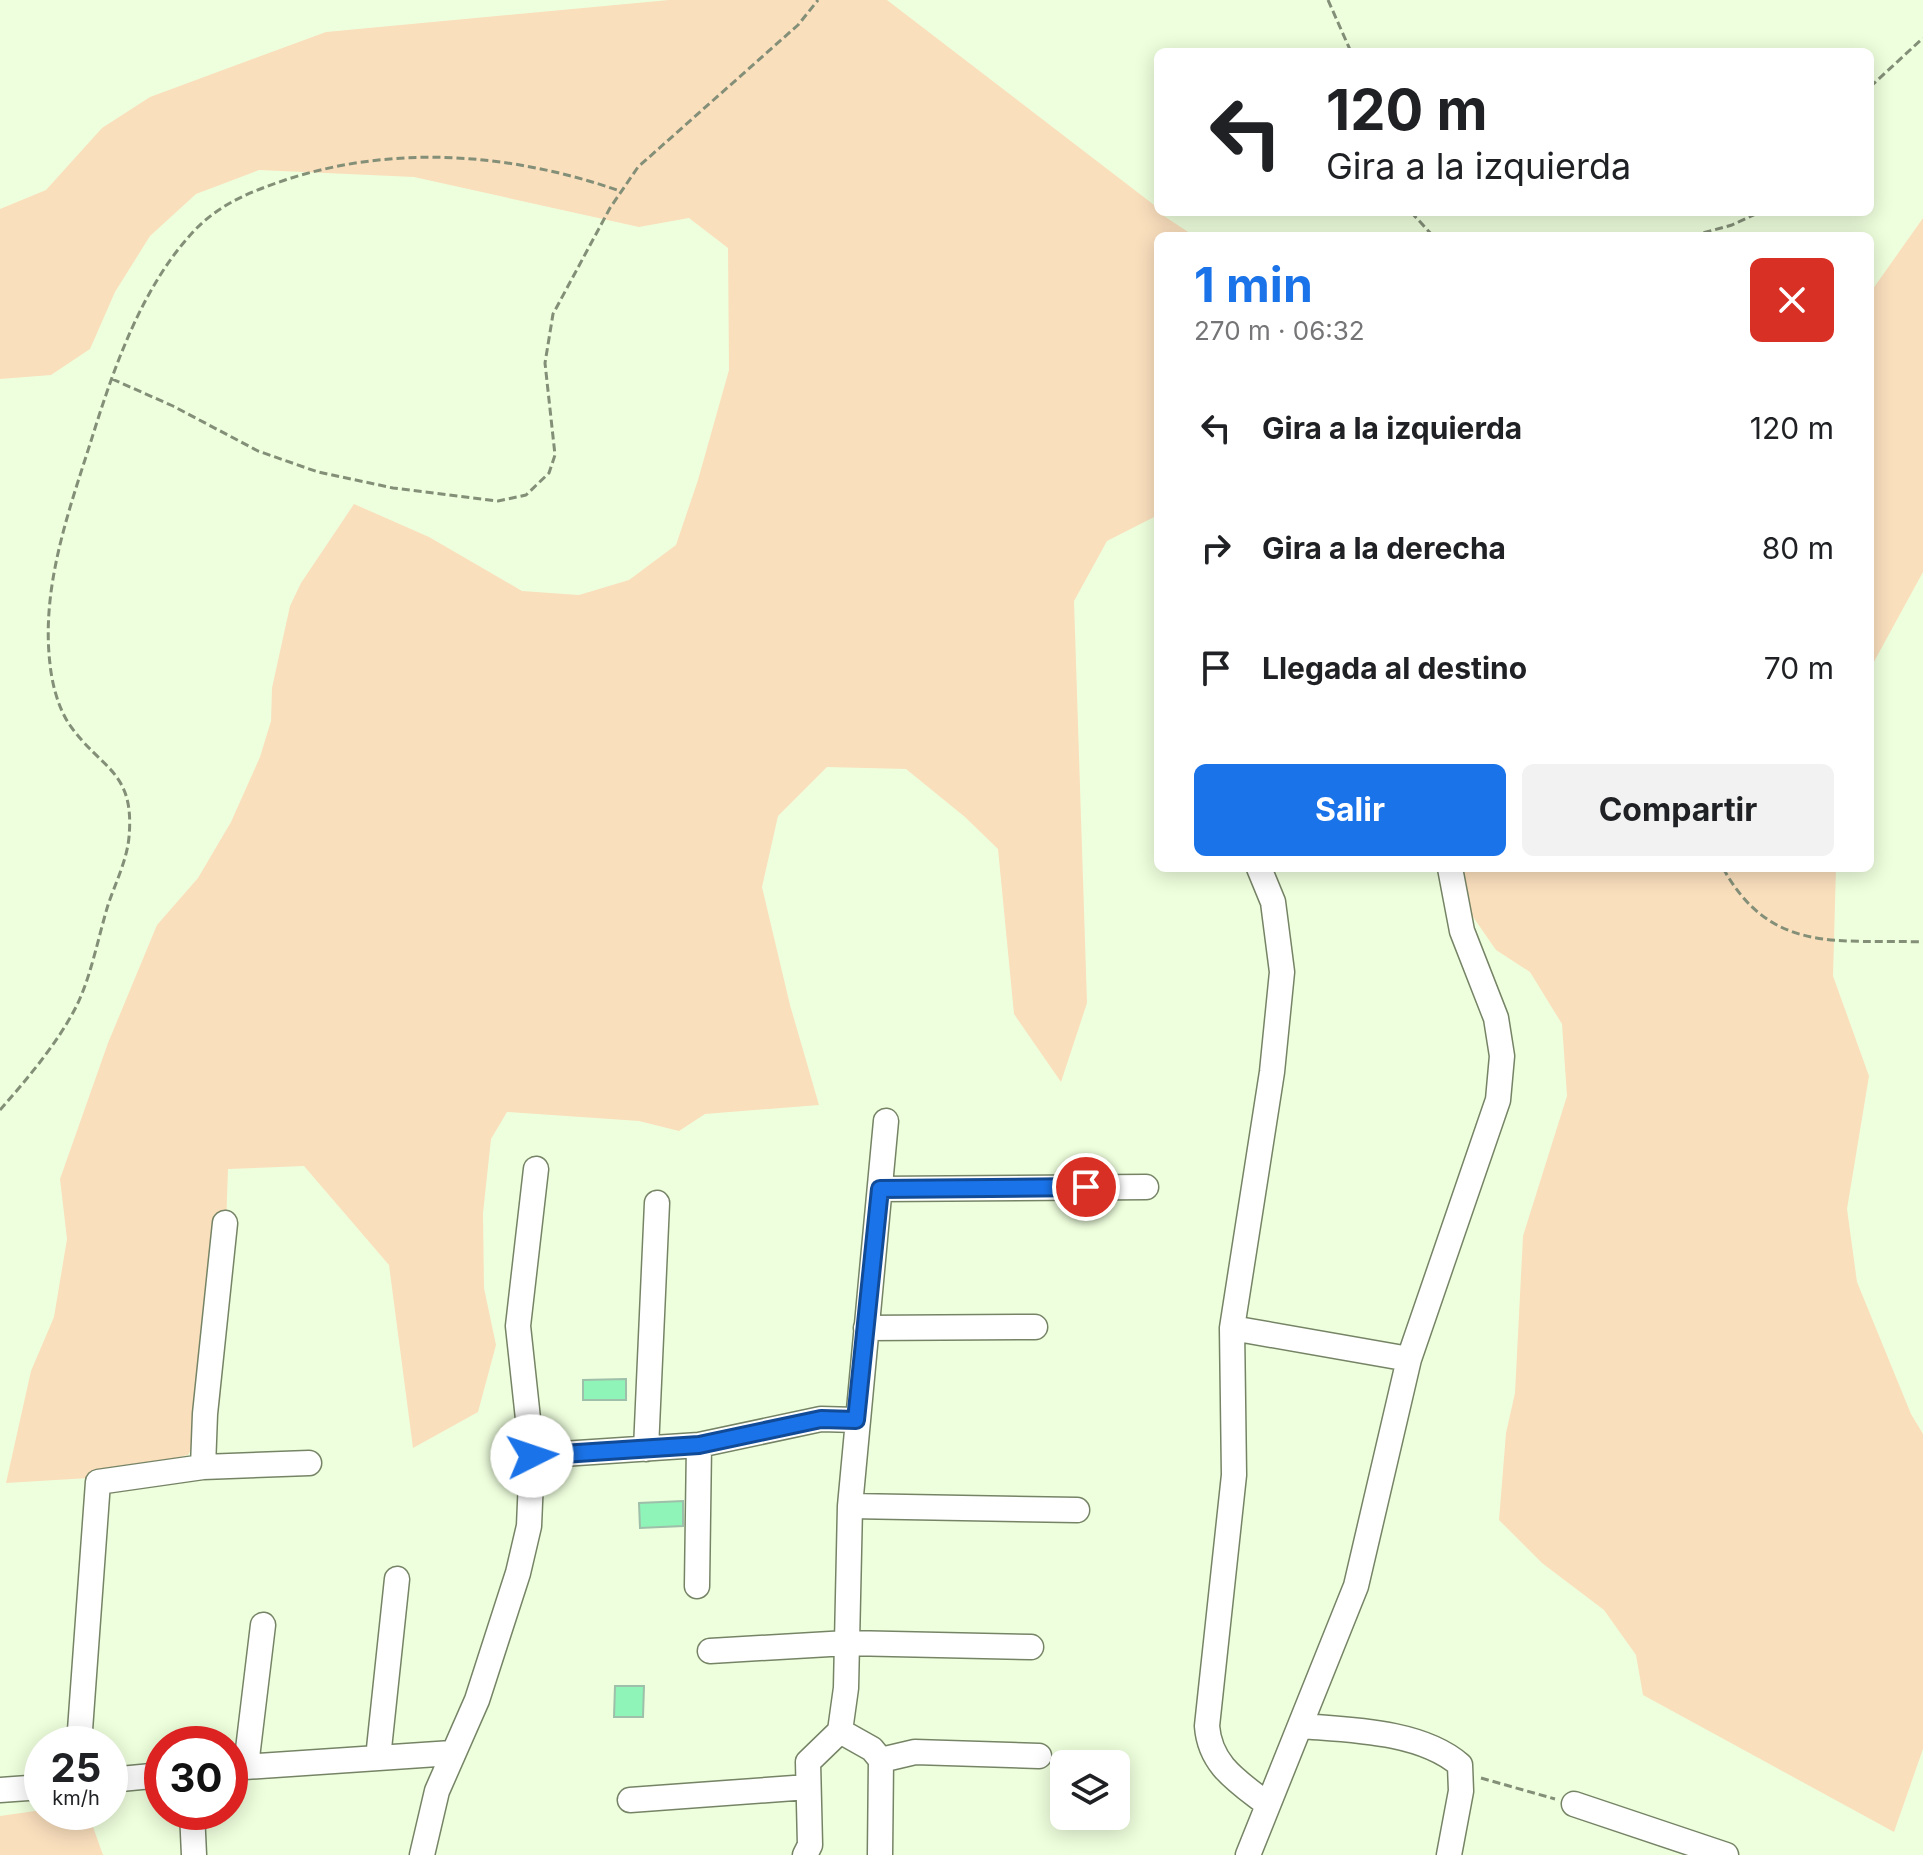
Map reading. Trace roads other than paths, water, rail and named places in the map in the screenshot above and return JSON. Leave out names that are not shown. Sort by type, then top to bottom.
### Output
[{"type":"street","points":[[1261,872],[1273,902],[1282,972],[1272,1072],[1232,1328],[1234,1475],[1207,1726],[1211,1749],[1221,1767],[1268,1805]]},
{"type":"street","points":[[1248,1855],[1347,1614],[1367,1550],[1409,1359],[1494,1119],[1502,1075],[1496,1018],[1462,931],[1451,872]]},
{"type":"street","points":[[805,1855],[810,1845],[808,1762],[840,1731],[846,1688],[850,1506],[856,1420],[886,1121]]},
{"type":"street","points":[[422,1855],[437,1791],[477,1700],[518,1573],[529,1526],[532,1456],[518,1326],[536,1169]]},
{"type":"street","points":[[880,1189],[1146,1187]]},
{"type":"street","points":[[646,1449],[657,1203]]},
{"type":"street","points":[[203,1467],[205,1414],[225,1223]]},
{"type":"street","points":[[866,1328],[1035,1327]]},
{"type":"street","points":[[1232,1328],[1409,1359]]},
{"type":"street","points":[[532,1456],[699,1445],[821,1419],[856,1420]]},
{"type":"street","points":[[697,1586],[699,1445]]},
{"type":"street","points":[[80,1726],[98,1482],[203,1467],[309,1463]]},
{"type":"street","points":[[850,1506],[1077,1510]]},
{"type":"street","points":[[378,1758],[397,1579]]},
{"type":"street","points":[[245,1726],[263,1625]]},
{"type":"street","points":[[710,1651],[847,1643],[1031,1647]]},
{"type":"street","points":[[1301,1726],[1376,1735],[1420,1745],[1460,1765],[1449,1855]]},
{"type":"street","points":[[840,1731],[872,1749],[881,1760],[880,1855]]},
{"type":"street","points":[[881,1760],[915,1752],[1039,1756]]},
{"type":"street","points":[[248,1766],[452,1753]]},
{"type":"street","points":[[630,1800],[808,1787]]},
{"type":"street","points":[[0,1790],[24,1788]]},
{"type":"street","points":[[1574,1804],[1726,1855]]},
{"type":"street","points":[[193,1830],[194,1855]]}]
